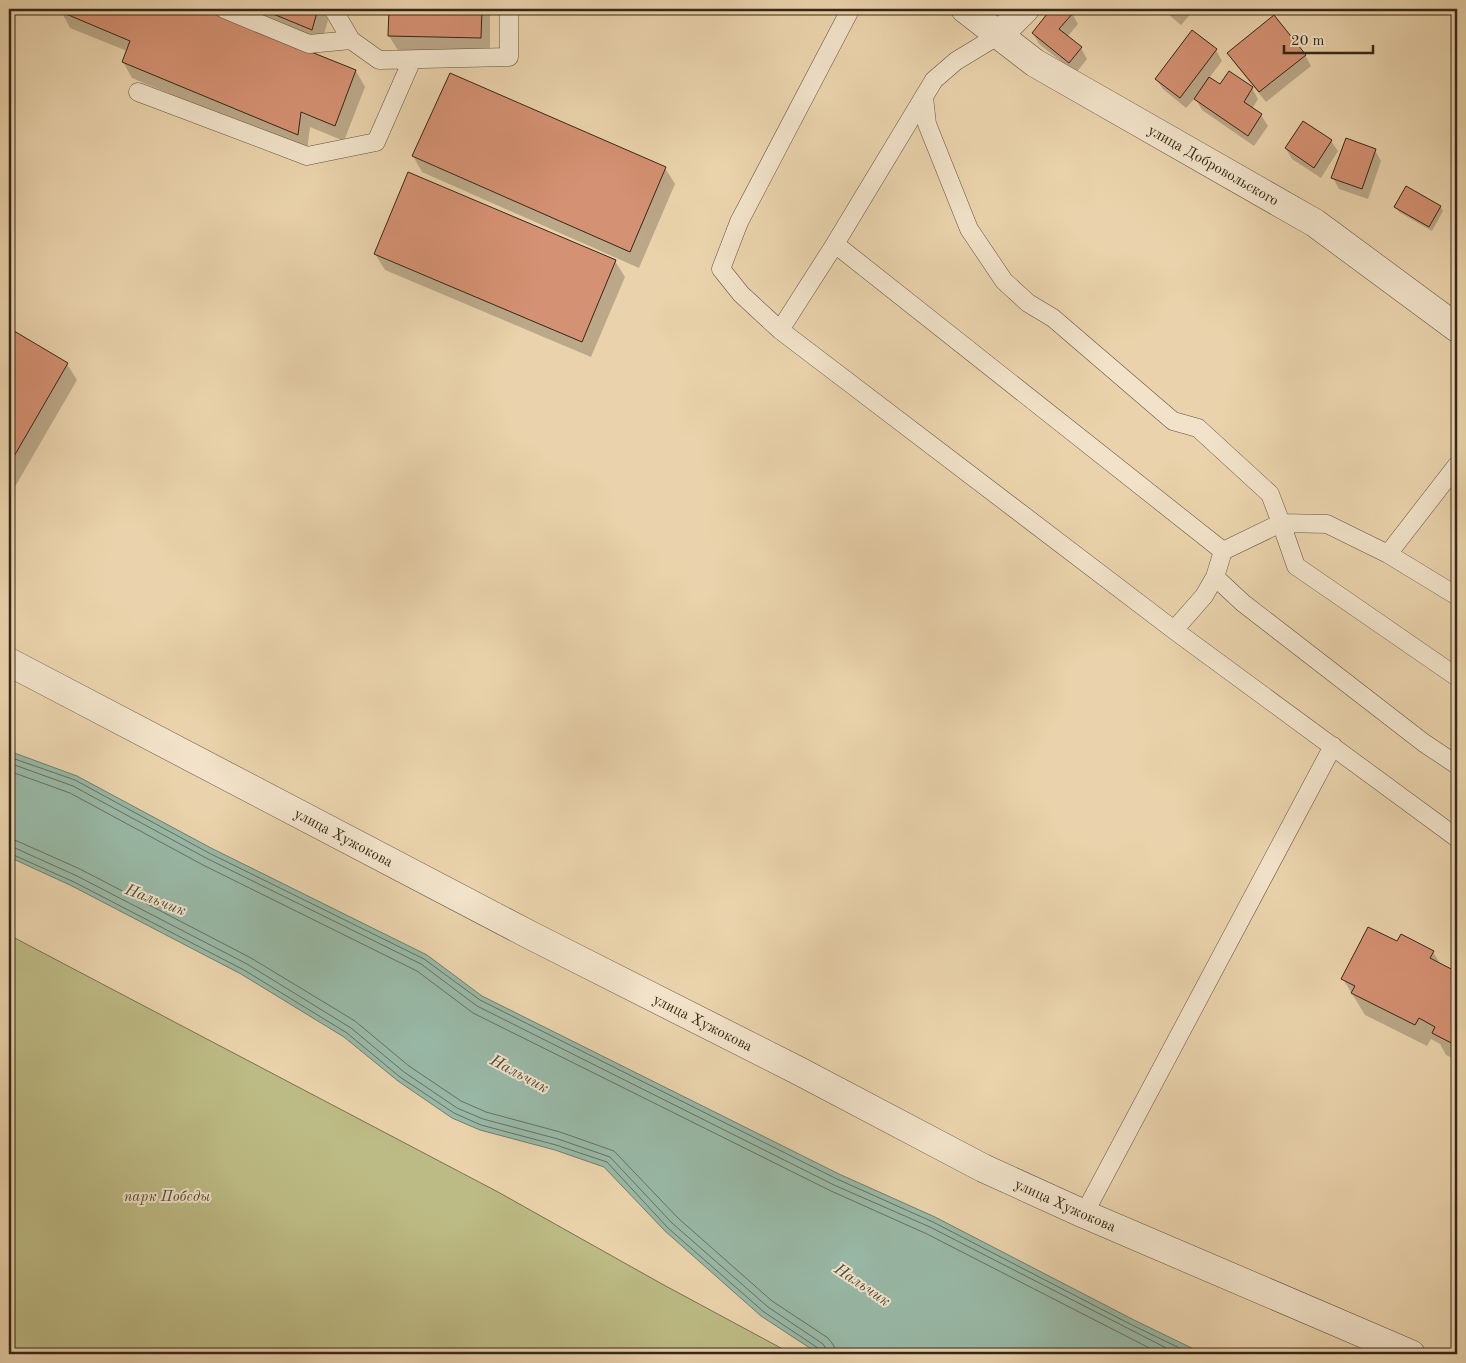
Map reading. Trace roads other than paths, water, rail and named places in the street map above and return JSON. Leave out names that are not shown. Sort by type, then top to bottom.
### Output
[{"type":"street","name":"улица Добровольского","points":[[965,9],[1036,63],[1315,222],[1457,328]]},
{"type":"street","points":[[1000,35],[1025,9]]},
{"type":"street","name":"улица Хужокова","points":[[9,662],[530,935],[983,1168],[1084,1214],[1411,1354]]},
{"type":"lane","points":[[224,9],[309,44],[351,40]]},
{"type":"lane","points":[[333,9],[351,40],[379,60],[509,57],[509,9]]},
{"type":"lane","points":[[849,12],[739,222],[721,269],[741,294],[780,330],[1174,630],[1457,838]]},
{"type":"lane","points":[[780,330],[835,244],[934,80],[956,61],[1000,35]]},
{"type":"lane","points":[[138,92],[307,156],[376,142],[412,60]]},
{"type":"lane","points":[[924,97],[927,124],[968,229],[1004,281],[1028,302],[1053,318],[1173,421],[1198,428],[1270,494],[1296,566],[1457,677]]},
{"type":"lane","points":[[835,244],[1223,551]]},
{"type":"lane","points":[[1388,554],[1457,465]]},
{"type":"lane","points":[[1174,630],[1204,596],[1215,577],[1223,551],[1281,523],[1328,524],[1388,554],[1457,596]]},
{"type":"lane","points":[[1215,577],[1243,603],[1408,731],[1457,765]]},
{"type":"lane","points":[[1084,1214],[1333,746]]},
{"type":"water","name":"Нальчик","points":[[9,751],[77,776],[211,848],[427,955],[482,996],[839,1174],[935,1217],[1204,1354],[819,1354],[761,1316],[665,1231],[604,1167],[555,1150],[480,1130],[452,1118],[398,1081],[344,1037],[241,974],[72,886],[9,857]]},
{"type":"park label","name":"парк Победы","points":[[167,1196]]}]
